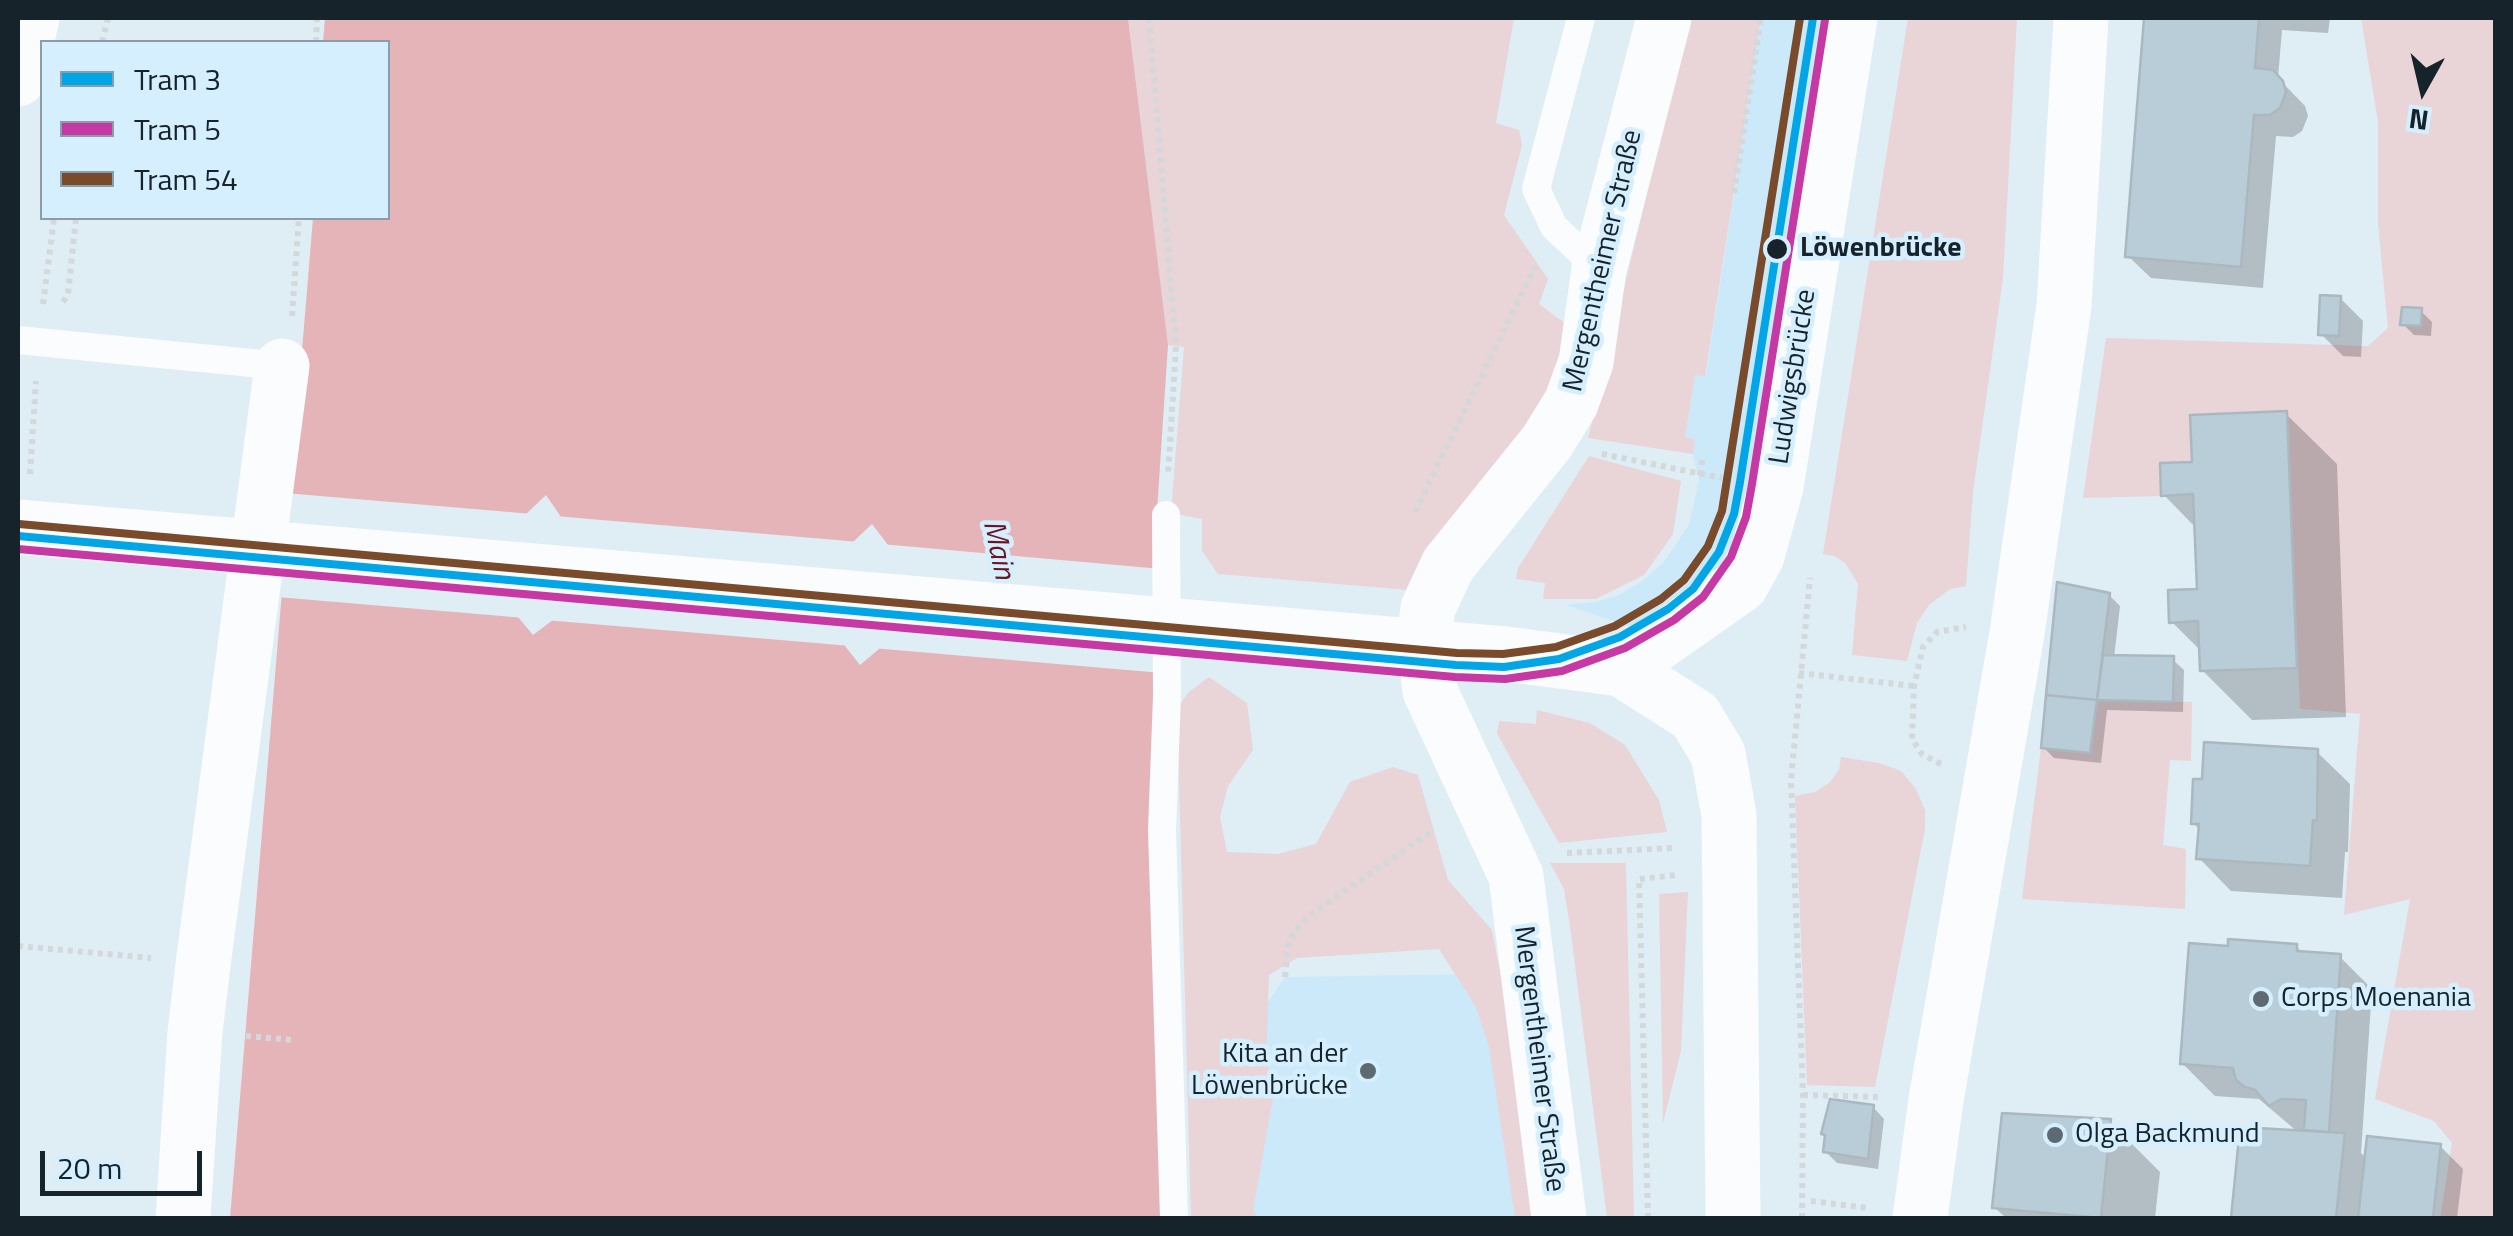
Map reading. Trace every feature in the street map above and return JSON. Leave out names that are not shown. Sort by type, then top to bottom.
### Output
[{"type":"main road","points":[[18,79],[32,18]]},
{"type":"main road","name":"Mergentheimer Straße","points":[[1558,1218],[1516,876],[1430,691],[1424,639],[1428,608],[1448,565],[1547,442],[1571,403],[1586,362],[1599,269],[1664,18]]},
{"type":"main road","name":"Ludwigsbrücke","points":[[1620,670],[1741,586],[1757,556],[1776,487],[1850,18]]},
{"type":"main road","points":[[1894,1213],[1936,1100],[2016,633],[2064,306],[2082,18]]},
{"type":"main road","points":[[183,1218],[195,1032],[287,343]]},
{"type":"main road","points":[[23,504],[1506,654],[1620,670],[1695,716],[1718,754],[1729,815],[1733,1218]]},
{"type":"lane","points":[[1580,18],[1536,189],[1554,227],[1599,269]]},
{"type":"lane","points":[[28,340],[287,343]]},
{"type":"lane","points":[[1166,514],[1167,696],[1162,830],[1174,1218]]},
{"type":"path","points":[[1149,18],[1176,346],[1166,514]]},
{"type":"path","points":[[1734,192],[1761,18]]},
{"type":"path","points":[[23,504],[28,340],[54,220]]},
{"type":"path","points":[[68,294],[76,220]]},
{"type":"path","points":[[287,343],[298,220]]},
{"type":"path","points":[[1547,442],[1683,470]]},
{"type":"path","points":[[1700,475],[1703,456]]},
{"type":"path","points":[[1802,1218],[1803,1095],[1790,780],[1811,574]]},
{"type":"path","points":[[1936,763],[1922,754],[1912,740],[1914,686],[1923,648],[1937,632],[1961,626]]},
{"type":"path","points":[[1799,673],[1914,686]]},
{"type":"path","points":[[1285,977],[1288,946],[1294,932],[1311,914],[1448,821]]},
{"type":"path","points":[[1551,854],[1676,848],[1678,876],[1639,879],[1648,1218]]},
{"type":"path","points":[[18,946],[203,965]]},
{"type":"path","points":[[1803,1095],[1876,1097]]},
{"type":"path","points":[[1811,1201],[1894,1213]]},
{"type":"shaded area","points":[[1128,18],[1514,18],[1496,123],[1519,130],[1522,145],[1504,215],[1548,279],[1539,304],[1581,335],[1570,370],[1409,590],[1218,574],[1202,551],[1202,519],[1171,513],[1184,347],[1168,345]]},
{"type":"shaded area","points":[[1689,18],[1761,18],[1705,376],[1695,375],[1685,437],[1695,439],[1693,454],[1588,438]]},
{"type":"shaded area","points":[[1761,18],[1829,18],[1752,488],[1724,571],[1640,630],[1566,605],[1619,595],[1641,582],[1663,563],[1689,525],[1699,481],[1693,454],[1695,439],[1685,437],[1695,374],[1706,375]]},
{"type":"shaded area","points":[[1908,18],[2017,18],[2003,278],[1973,492],[1966,586],[1950,589],[1929,605],[1917,623],[1907,661],[1852,655],[1858,584],[1845,563],[1823,554]]},
{"type":"shaded area","points":[[2361,18],[2495,18],[2495,1218],[2440,1218],[2452,1143],[2434,1121],[2375,1099],[2410,899],[2344,915],[2360,714],[2300,709],[2287,412],[2191,415],[2192,462],[2160,464],[2161,496],[2083,498],[2106,338],[2368,346],[2388,328],[2378,224],[2378,122]]},
{"type":"shaded area","points":[[1589,456],[1681,481],[1673,534],[1644,575],[1596,599],[1543,599],[1545,583],[1516,579],[1518,568]]},
{"type":"shaded area","points":[[1209,677],[1247,703],[1253,750],[1228,786],[1220,817],[1227,852],[1278,854],[1316,844],[1350,782],[1393,767],[1418,775],[1448,880],[1492,930],[1510,1024],[1532,1218],[1515,1218],[1489,1047],[1476,1007],[1439,949],[1297,958],[1269,975],[1266,1061],[1275,1086],[1253,1210],[1258,1218],[1191,1218],[1177,708],[1189,692]]},
{"type":"shaded area","points":[[2097,700],[2192,702],[2191,761],[2170,760],[2163,845],[2186,849],[2185,909],[2022,899],[2041,748],[2090,752]]},
{"type":"shaded area","points":[[1537,710],[1590,723],[1625,745],[1659,800],[1667,832],[1559,843],[1497,734],[1499,721],[1536,724]]},
{"type":"shaded area","points":[[1841,757],[1901,771],[1916,789],[1925,810],[1925,829],[1875,1087],[1807,1085],[1795,796],[1815,792],[1830,782],[1839,770]]},
{"type":"shaded area","points":[[1550,863],[1626,863],[1634,1218],[1607,1218],[1570,926],[1564,889]]},
{"type":"shaded area","points":[[1688,892],[1681,1051],[1663,1123],[1659,894]]},
{"type":"shaded area","name":"Kita an der Löwenbrücke","points":[[1484,974],[1532,1218],[1191,1218],[1190,1118],[1285,977]]},
{"type":"water","name":"Main","points":[[325,18],[1128,18],[1168,345],[1157,511],[1168,1218],[230,1218],[313,220],[390,220],[390,40],[323,40]],"holes":[[[546,495],[561,517],[553,620],[533,635],[518,617],[526,514]],[[872,524],[888,545],[879,649],[860,665],[845,646],[853,542]]]},
{"type":"pier","points":[[285,493],[533,514],[525,618],[277,597]]},
{"type":"pier","points":[[555,516],[860,542],[851,646],[545,620]]},
{"type":"pier","points":[[881,544],[1162,569],[1162,673],[872,648]]},
{"type":"building","points":[[2144,18],[2259,18],[2255,68],[2273,70],[2283,81],[2286,92],[2280,108],[2270,115],[2254,115],[2241,267],[2125,257]]},
{"type":"building","points":[[2320,295],[2341,296],[2339,336],[2318,335]]},
{"type":"building","points":[[2402,307],[2422,308],[2421,326],[2400,325]]},
{"type":"building","points":[[2287,411],[2297,668],[2200,671],[2198,621],[2169,623],[2168,590],[2197,589],[2193,494],[2161,496],[2160,463],[2192,462],[2190,415]]},
{"type":"building","points":[[2057,582],[2110,593],[2097,700],[2046,695]]},
{"type":"building","points":[[2103,655],[2174,656],[2173,702],[2097,700]]},
{"type":"building","points":[[2046,695],[2097,700],[2090,753],[2041,748]]},
{"type":"building","points":[[2204,742],[2318,749],[2317,821],[2313,820],[2310,866],[2196,859],[2199,824],[2191,824],[2193,779],[2202,779]]},
{"type":"building","name":"Corps Moenania","points":[[2228,939],[2297,944],[2297,951],[2341,954],[2329,1132],[2304,1130],[2306,1100],[2281,1099],[2269,1106],[2255,1090],[2236,1080],[2233,1068],[2180,1064],[2189,943],[2228,946]]},
{"type":"building","points":[[1830,1099],[1874,1105],[1868,1159],[1823,1152],[1825,1135],[1821,1134]]},
{"type":"building","points":[[2002,1113],[2111,1119],[2101,1218],[1992,1208]]},
{"type":"building","points":[[2240,1127],[2345,1133],[2336,1218],[2231,1218]]},
{"type":"building","points":[[2367,1136],[2441,1144],[2433,1218],[2358,1218]]},
{"type":"tram line","name":"54","points":[[19,524],[1457,653],[1503,654],[1556,647],[1615,626],[1661,599],[1684,580],[1708,546],[1722,511],[1800,18]]},
{"type":"tram line","name":"3","points":[[18,536],[1456,665],[1504,667],[1559,659],[1620,637],[1668,609],[1693,589],[1719,552],[1734,514],[1740,482],[1813,18]]},
{"type":"tram line","name":"5","points":[[18,549],[1455,677],[1505,679],[1562,671],[1625,648],[1674,620],[1703,597],[1731,557],[1746,517],[1752,484],[1825,20]]},
{"type":"place","name":"Löwenbrücke","points":[[1777,249]]},
{"type":"place","name":"Corps Moenania","points":[[2261,999]]},
{"type":"place","name":"Kita an der Löwenbrücke","points":[[1368,1071]]},
{"type":"place","name":"Olga Backmund","points":[[2055,1135]]}]
